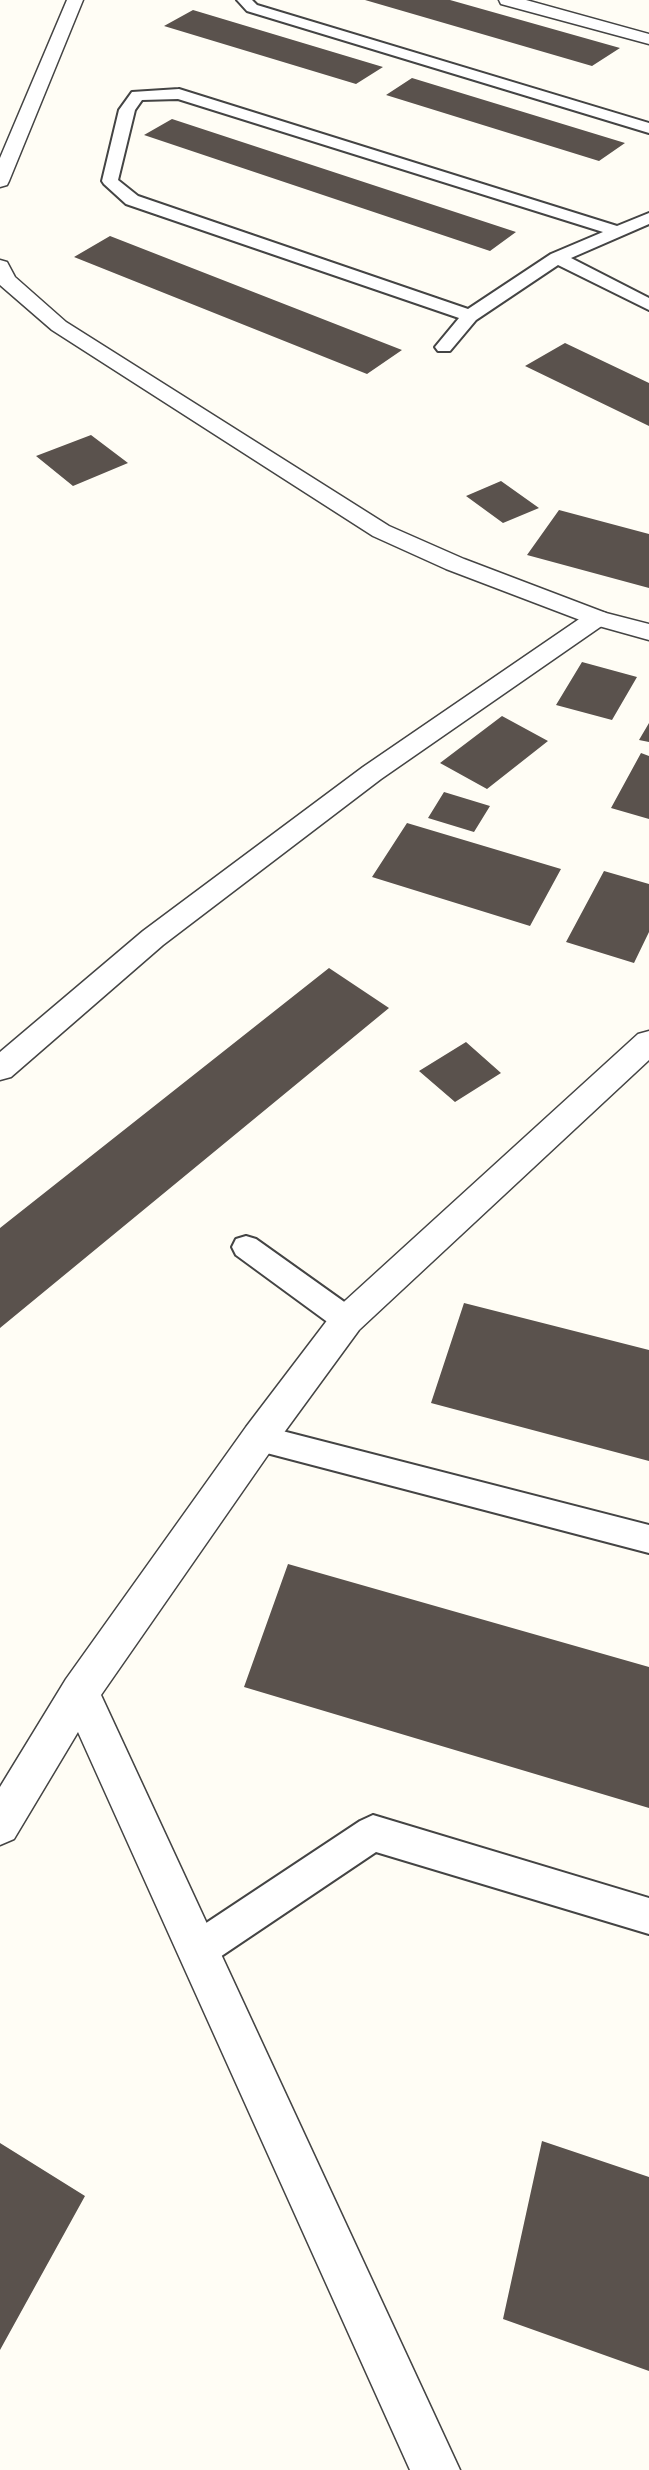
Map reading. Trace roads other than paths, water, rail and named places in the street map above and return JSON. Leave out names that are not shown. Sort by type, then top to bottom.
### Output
[{"type":"street","points":[[0,181],[75,0]]},
{"type":"street","points":[[507,0],[649,39]]},
{"type":"street","points":[[0,266],[6,280],[59,326],[381,531],[455,564],[597,618],[649,632]]},
{"type":"street","points":[[0,1069],[162,931],[372,773],[597,618]]},
{"type":"street","points":[[0,1825],[80,1692],[259,1438],[347,1320],[649,1042]]},
{"type":"street","points":[[80,1692],[435,2470]]},
{"type":"lane","points":[[244,0],[252,8],[649,128]]},
{"type":"lane","points":[[470,316],[132,200],[110,181],[127,110],[137,95],[179,94],[617,231]]},
{"type":"lane","points":[[444,347],[470,316],[557,258],[649,218]]},
{"type":"lane","points":[[557,258],[649,304]]},
{"type":"lane","points":[[246,1247],[347,1320]]},
{"type":"lane","points":[[259,1438],[649,1539]]},
{"type":"lane","points":[[198,1950],[373,1833],[649,1916]]}]
